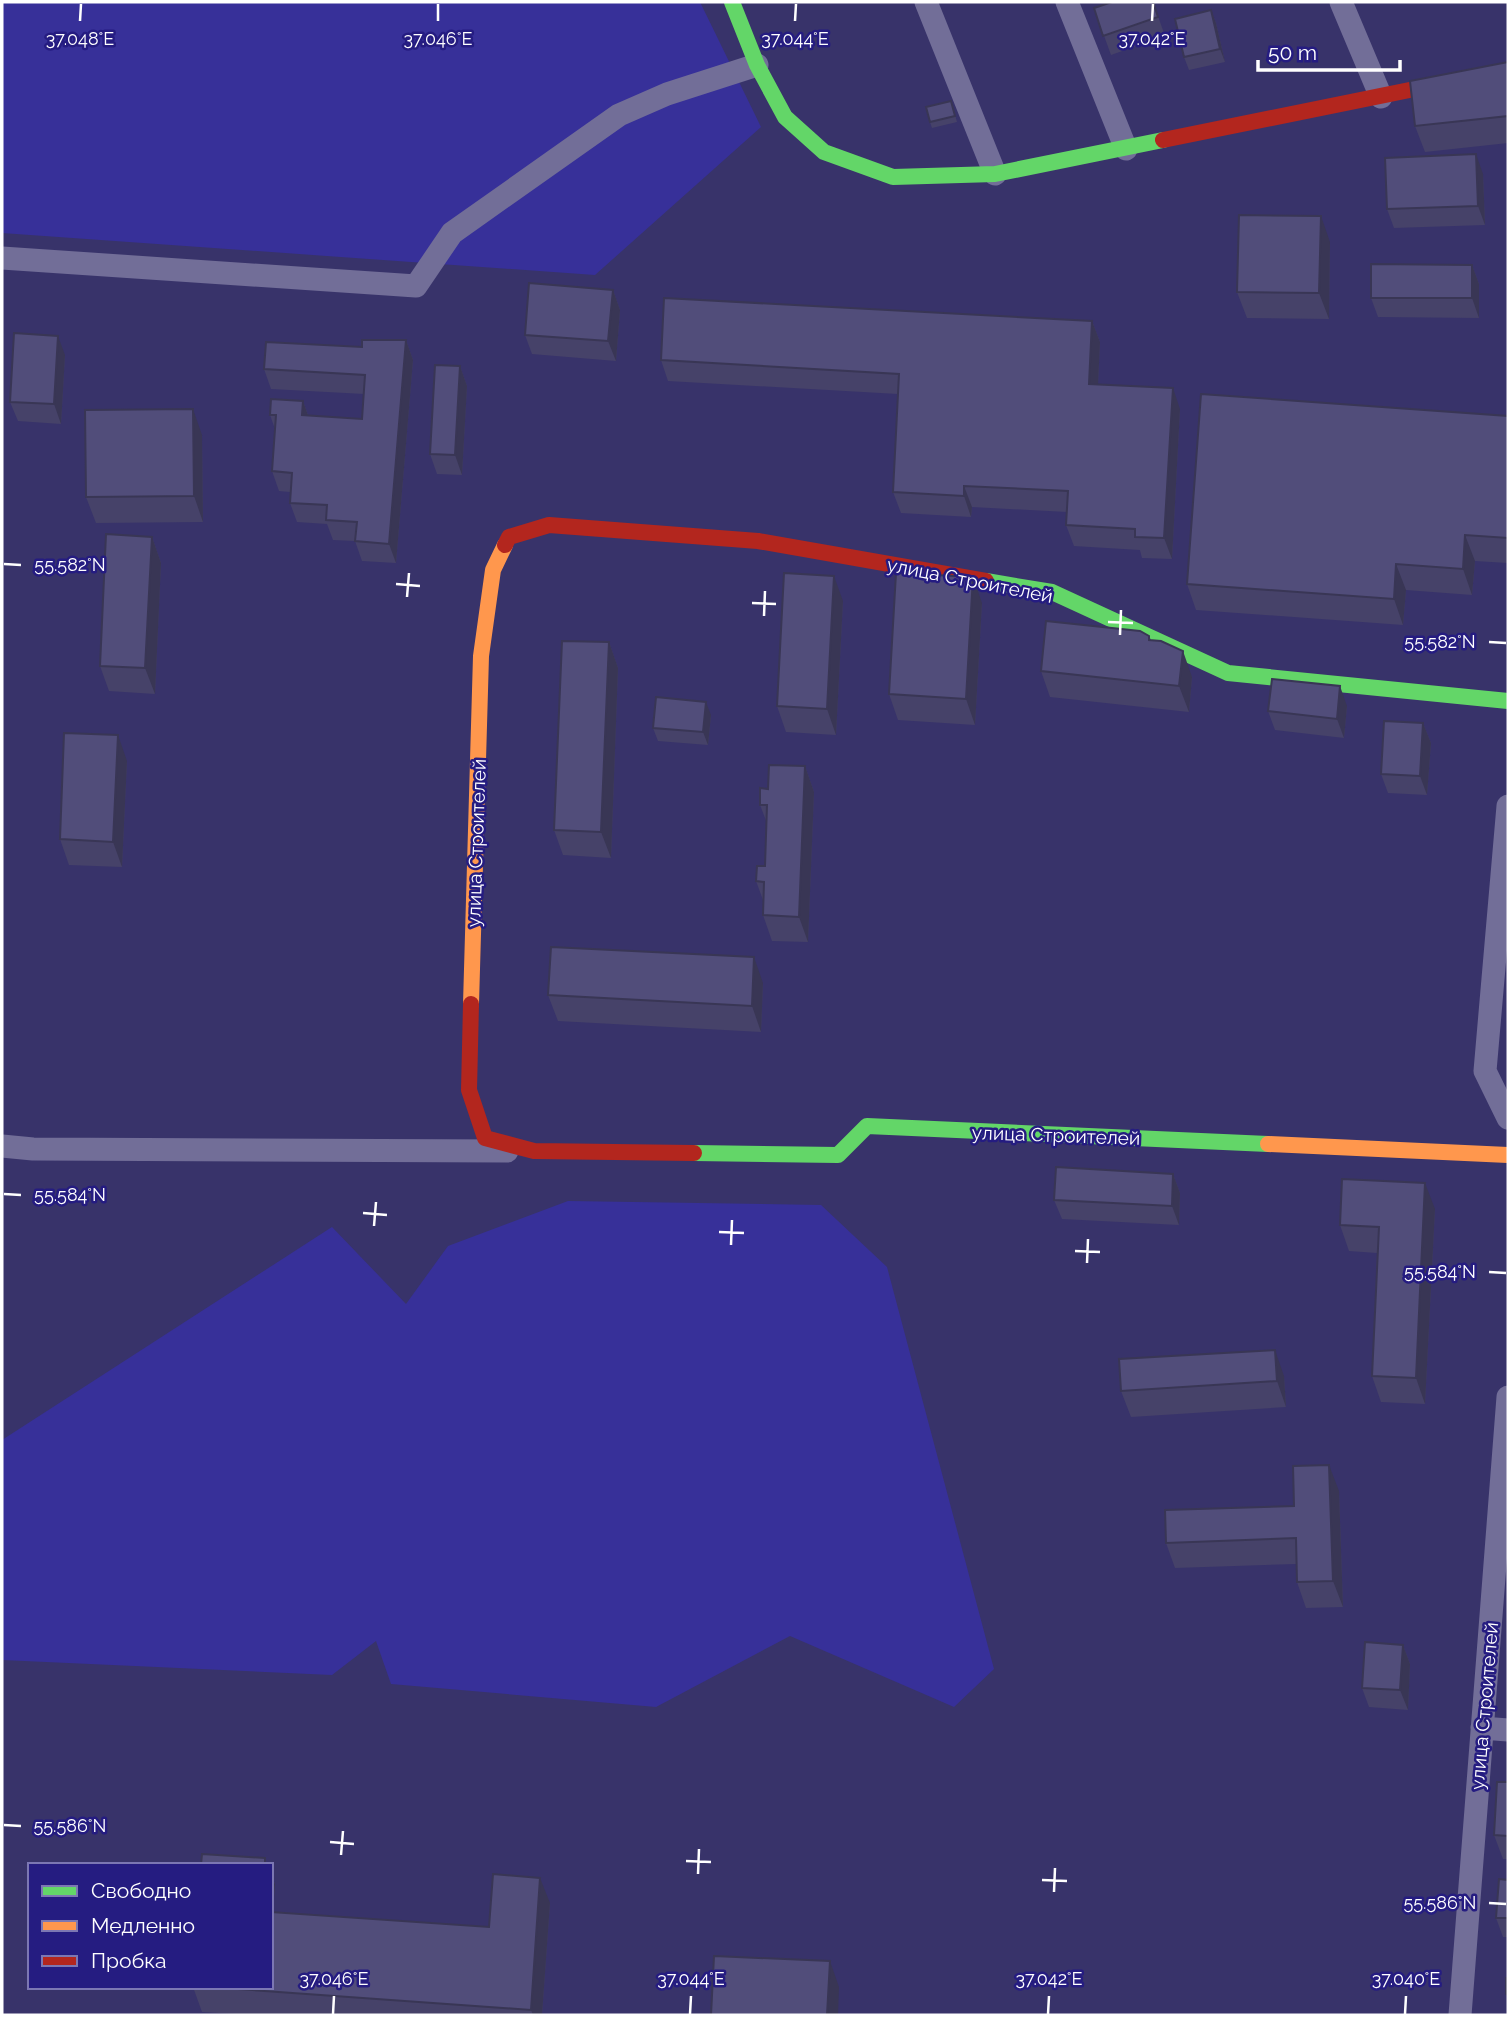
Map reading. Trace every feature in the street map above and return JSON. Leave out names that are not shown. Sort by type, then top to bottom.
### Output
[{"type":"street","points":[[732,2],[757,65],[785,117],[824,152],[892,177],[995,174],[1508,70]]},
{"type":"street","points":[[926,2],[995,174]]},
{"type":"street","points":[[1067,2],[1126,149]]},
{"type":"street","points":[[1341,2],[1381,97]]},
{"type":"street","points":[[2,258],[416,286],[452,233],[619,115],[667,94],[757,65]]},
{"type":"street","name":"улица Строителей","points":[[1508,701],[1228,673],[1052,592],[758,541],[548,525],[509,537],[493,570],[481,656],[469,1090],[485,1138],[534,1151],[838,1155],[867,1126],[1508,1155]]},
{"type":"street","points":[[1508,806],[1485,1071],[1508,1118]]},
{"type":"street","points":[[2,1146],[33,1149],[534,1151]]},
{"type":"street","name":"улица Строителей","points":[[1460,2015],[1508,1398]]},
{"type":"street","points":[[1482,1728],[1508,1730]]},
{"type":"shaded area","points":[[2,2],[700,2],[761,127],[595,275],[2,233]]},
{"type":"shaded area","points":[[568,1201],[821,1205],[887,1267],[994,1669],[954,1707],[790,1636],[656,1707],[391,1684],[376,1641],[332,1675],[2,1660],[2,1440],[332,1227],[406,1304],[448,1246]]},
{"type":"building","points":[[1112,2],[1153,2],[1158,17],[1103,36],[1094,8]]},
{"type":"building","points":[[1211,10],[1220,49],[1184,57],[1175,19]]},
{"type":"building","points":[[1508,62],[1508,116],[1415,126],[1410,81]]},
{"type":"building","points":[[951,101],[955,116],[930,122],[926,107]]},
{"type":"building","points":[[1476,154],[1478,206],[1387,209],[1385,158]]},
{"type":"building","points":[[1239,215],[1321,216],[1319,293],[1237,292]]},
{"type":"building","points":[[1371,264],[1472,265],[1472,298],[1371,298]]},
{"type":"building","points":[[529,283],[613,290],[608,341],[525,335]]},
{"type":"building","points":[[664,298],[1092,321],[1089,384],[1173,388],[1164,538],[1135,537],[1135,529],[1066,525],[1068,491],[964,486],[964,496],[893,492],[899,374],[661,360]]},
{"type":"building","points":[[14,333],[58,336],[54,404],[10,402]]},
{"type":"building","points":[[362,340],[406,340],[389,544],[355,541],[357,522],[326,520],[327,505],[290,503],[292,473],[272,471],[276,415],[270,415],[271,399],[303,401],[302,415],[362,419],[365,375],[264,369],[266,342],[362,347]]},
{"type":"building","points":[[435,365],[460,366],[455,455],[430,454]]},
{"type":"building","points":[[1201,394],[1508,416],[1508,538],[1465,535],[1463,569],[1396,564],[1394,599],[1187,584]]},
{"type":"building","points":[[193,409],[194,496],[86,497],[85,410]]},
{"type":"building","points":[[106,534],[152,537],[145,668],[100,666]]},
{"type":"building","points":[[784,573],[834,576],[827,709],[777,706]]},
{"type":"building","points":[[896,573],[973,577],[966,699],[889,694]]},
{"type":"building","points":[[1046,621],[1140,631],[1149,636],[1149,640],[1161,641],[1183,651],[1179,686],[1041,671]]},
{"type":"building","points":[[562,641],[609,642],[601,832],[554,830]]},
{"type":"building","points":[[1272,679],[1340,686],[1337,719],[1268,711]]},
{"type":"building","points":[[656,697],[706,702],[703,732],[653,728]]},
{"type":"building","points":[[1384,721],[1423,723],[1420,776],[1381,774]]},
{"type":"building","points":[[64,733],[118,735],[113,842],[60,839]]},
{"type":"building","points":[[769,765],[805,766],[799,917],[763,915],[764,882],[756,881],[757,866],[765,866],[767,805],[760,805],[760,788],[768,789]]},
{"type":"building","points":[[551,947],[754,957],[752,1006],[548,995]]},
{"type":"building","points":[[1056,1167],[1173,1174],[1172,1206],[1054,1200]]},
{"type":"building","points":[[1342,1179],[1425,1183],[1416,1378],[1372,1376],[1379,1227],[1340,1225]]},
{"type":"building","points":[[1275,1350],[1277,1381],[1121,1391],[1119,1359]]},
{"type":"building","points":[[1329,1465],[1333,1581],[1297,1582],[1296,1538],[1166,1543],[1165,1510],[1294,1506],[1293,1466]]},
{"type":"building","points":[[1365,1642],[1403,1645],[1400,1690],[1362,1688]]},
{"type":"building","points":[[1497,1782],[1508,1782],[1508,1836],[1494,1835]]},
{"type":"building","points":[[202,1854],[265,1858],[265,1863],[201,1863]]},
{"type":"building","points":[[493,1874],[540,1878],[531,2010],[238,1989],[273,1989],[273,1912],[489,1927]]},
{"type":"building","points":[[1499,1879],[1508,1880],[1508,1918],[1496,1918]]},
{"type":"building","points":[[714,1956],[830,1961],[827,2015],[711,2015]]},
{"type":"building","points":[[1508,1978],[1508,1995],[1506,1994]]},
{"type":"traffic: fast","points":[[732,2],[757,65],[785,117],[824,152],[893,177],[995,174],[1163,140]]},
{"type":"traffic: fast","points":[[986,581],[1052,592],[1228,673],[1508,701]]},
{"type":"traffic: fast","points":[[694,1153],[838,1155],[867,1126],[1268,1144]]},
{"type":"traffic: slow","points":[[471,1004],[481,656],[493,570],[505,545]]},
{"type":"traffic: slow","points":[[1268,1144],[1508,1155]]},
{"type":"traffic: jam","points":[[1163,140],[1508,70]]},
{"type":"traffic: jam","points":[[505,545],[509,537],[549,525],[758,541],[986,581]]},
{"type":"traffic: jam","points":[[471,1004],[469,1090],[485,1138],[534,1151],[694,1153]]}]
